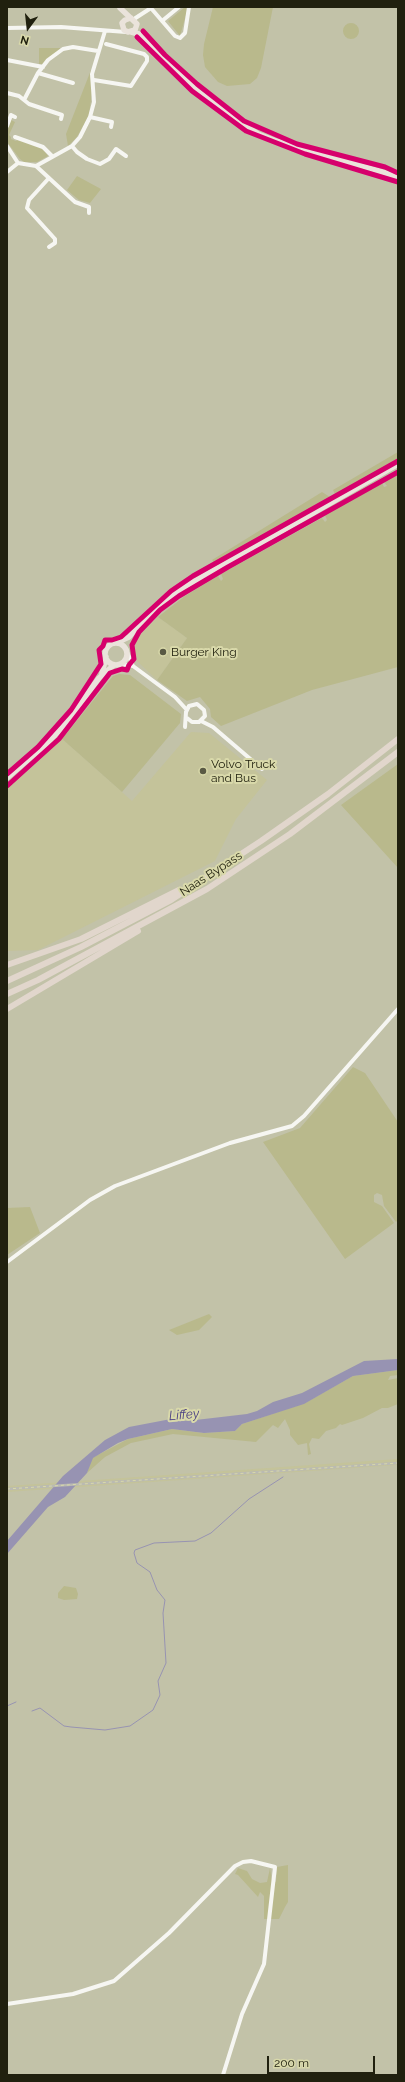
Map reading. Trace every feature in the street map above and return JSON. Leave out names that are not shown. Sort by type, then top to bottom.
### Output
[{"type":"highway","name":"Naas Bypass","points":[[7,981],[81,947],[171,900],[261,841],[328,794],[398,739]]},
{"type":"highway","name":"Naas Bypass","points":[[7,994],[38,980],[207,889],[290,834],[398,752]]},
{"type":"highway","points":[[7,965],[81,939],[131,916],[217,869]]},
{"type":"highway","points":[[7,1009],[131,936],[166,912]]},
{"type":"main road","points":[[120,7],[135,21]]},
{"type":"main road","points":[[120,7],[124,30],[132,33],[197,91],[258,134],[291,146],[389,174],[398,179]]},
{"type":"main road","points":[[122,25],[125,20],[135,21]]},
{"type":"main road","points":[[132,33],[135,21]]},
{"type":"main road","points":[[7,778],[64,727],[102,673],[108,648],[129,637],[153,611],[181,589],[398,464]]},
{"type":"main road","points":[[102,673],[125,660],[129,637]]},
{"type":"main road","points":[[116,643],[126,650]]},
{"type":"main road","points":[[106,657],[117,664]]},
{"type":"street","points":[[135,21],[150,7],[175,36],[182,37],[185,33],[189,7]]},
{"type":"street","points":[[162,21],[179,7]]},
{"type":"street","points":[[115,31],[122,25]]},
{"type":"street","points":[[7,28],[61,27],[132,33]]},
{"type":"street","points":[[36,166],[72,146],[80,137],[90,117],[94,102],[94,80],[92,74],[105,31]]},
{"type":"street","points":[[94,80],[131,86],[147,62],[147,57],[138,52],[106,44]]},
{"type":"street","points":[[24,100],[38,72],[63,48],[73,47],[98,52]]},
{"type":"street","points":[[7,60],[43,67]]},
{"type":"street","points":[[38,72],[73,83]]},
{"type":"street","points":[[7,93],[19,96],[29,104],[62,115],[61,119]]},
{"type":"street","points":[[7,126],[11,115],[15,116]]},
{"type":"street","points":[[90,117],[112,122],[110,127]]},
{"type":"street","points":[[15,137],[42,146],[52,156]]},
{"type":"street","points":[[7,146],[18,163],[36,166],[75,202],[89,207],[91,211],[89,213]]},
{"type":"street","points":[[72,146],[87,160],[100,164],[109,159],[116,149],[126,156]]},
{"type":"street","points":[[7,172],[18,163]]},
{"type":"street","points":[[49,178],[28,200],[27,208],[55,239],[55,243],[49,247]]},
{"type":"street","points":[[126,650],[133,666],[183,704],[186,710],[187,718],[185,727],[192,722],[201,721],[213,727]]},
{"type":"street","points":[[117,664],[133,666]]},
{"type":"street","points":[[183,704],[197,704],[203,707],[205,716],[213,727],[262,770]]},
{"type":"street","points":[[186,710],[191,704]]},
{"type":"street","points":[[201,721],[205,716]]},
{"type":"street","points":[[187,718],[192,722]]},
{"type":"street","points":[[7,1262],[90,1200],[115,1186],[230,1143],[292,1126],[304,1116],[398,1010]]},
{"type":"street","points":[[7,2004],[73,1994],[114,1980],[169,1934],[235,1866],[243,1862],[251,1861],[275,1867],[264,1964],[242,2014],[222,2075]]},
{"type":"shaded area","points":[[185,7],[188,8],[180,36],[168,21]]},
{"type":"shaded area","points":[[213,7],[273,7],[261,68],[257,78],[250,84],[227,86],[218,82],[205,67],[203,55],[204,44]]},
{"type":"shaded area","points":[[351,23],[358,28],[359,31],[354,38],[351,39],[344,34],[343,31],[348,24]]},
{"type":"shaded area","points":[[39,48],[60,49],[42,64],[39,64]]},
{"type":"shaded area","points":[[91,70],[92,92],[89,115],[77,137],[68,146],[66,134]]},
{"type":"shaded area","points":[[11,120],[15,122],[9,135],[11,139],[16,141],[18,139],[37,146],[44,150],[48,156],[37,162],[24,162],[20,159],[7,142],[7,130]]},
{"type":"shaded area","points":[[77,176],[101,189],[90,203],[79,200],[67,190]]},
{"type":"shaded area","points":[[398,452],[398,460],[336,496],[333,490]]},
{"type":"shaded area","points":[[398,474],[398,667],[312,690],[221,726],[211,717],[210,709],[200,697],[187,701],[157,680],[187,638],[158,617],[185,596],[218,576],[221,581],[223,579],[221,574],[322,518],[325,522],[327,520],[325,515],[382,483],[384,487],[387,486],[384,482]]},
{"type":"shaded area","points":[[322,492],[330,497],[215,564],[212,560]]},
{"type":"shaded area","points":[[158,617],[187,638],[157,680],[137,661],[138,658],[134,655],[134,650],[137,638]]},
{"type":"shaded area","points":[[119,674],[130,675],[181,714],[180,723],[122,792],[61,738],[67,733],[113,676]]},
{"type":"shaded area","points":[[191,732],[209,733],[267,780],[236,819],[215,861],[38,950],[7,951],[7,788],[34,766],[61,738],[132,801]]},
{"type":"shaded area","points":[[398,764],[398,868],[341,805]]},
{"type":"shaded area","points":[[353,1067],[365,1073],[398,1122],[398,1220],[396,1222],[384,1206],[382,1195],[377,1193],[374,1195],[374,1202],[382,1206],[394,1223],[345,1259],[263,1142],[300,1128]]},
{"type":"shaded area","points":[[30,1207],[40,1233],[7,1255],[7,1208]]},
{"type":"shaded area","points":[[209,1314],[212,1317],[199,1330],[177,1335],[169,1330]]},
{"type":"shaded area","points":[[398,1359],[398,1370],[353,1376],[304,1404],[242,1424],[235,1431],[204,1433],[172,1429],[128,1439],[118,1443],[93,1458],[87,1473],[65,1497],[48,1507],[7,1554],[7,1541],[63,1476],[105,1440],[129,1427],[171,1419],[187,1421],[247,1414],[257,1411],[273,1402],[302,1393],[364,1361]]},
{"type":"shaded area","points":[[398,1370],[398,1375],[390,1376],[388,1380],[398,1378],[398,1404],[388,1408],[382,1408],[363,1418],[342,1425],[340,1424],[336,1428],[326,1431],[319,1439],[312,1438],[309,1444],[311,1454],[308,1455],[307,1443],[298,1445],[290,1435],[290,1430],[285,1419],[278,1428],[273,1425],[256,1442],[173,1434],[131,1443],[105,1457],[87,1473],[92,1458],[128,1439],[172,1429],[204,1433],[235,1431],[242,1424],[305,1403],[353,1376]]},
{"type":"shaded area","points":[[398,1459],[398,1465],[7,1492],[7,1486]]},
{"type":"shaded area","points":[[64,1586],[76,1588],[78,1594],[77,1599],[64,1600],[58,1598],[58,1593]]},
{"type":"shaded area","points":[[288,1865],[288,1902],[279,1919],[264,1919],[264,1896],[260,1892],[258,1897],[238,1875],[235,1874],[238,1868],[247,1871],[252,1879],[260,1883],[267,1882],[270,1868],[272,1881],[276,1882],[277,1867]]},
{"type":"waterway","points":[[32,1711],[40,1708],[64,1726],[105,1730],[130,1726],[153,1710],[160,1695],[158,1681],[166,1663],[163,1613],[165,1600],[157,1590],[150,1572],[137,1563],[134,1553],[135,1550],[154,1543],[195,1541],[211,1533],[249,1499],[283,1477]]},
{"type":"waterway","points":[[7,1706],[16,1702]]},
{"type":"railway","points":[[7,1489],[398,1463]]},
{"type":"cycle path","points":[[143,31],[165,55],[197,84],[244,121],[297,144],[385,167],[398,173]]},
{"type":"cycle path","points":[[137,37],[192,91],[246,131],[305,154],[398,182]]},
{"type":"cycle path","points":[[7,774],[38,747],[71,710],[101,664],[99,650],[103,646],[105,640],[112,640],[121,637],[171,591],[193,576],[398,461]]},
{"type":"cycle path","points":[[7,786],[59,739],[110,673],[122,669],[127,670],[134,659],[132,645],[139,632],[160,610],[179,596],[228,567],[398,472]]},
{"type":"place","name":"Burger King","points":[[163,652]]},
{"type":"place","name":"Volvo Truck and Bus","points":[[203,771]]},
{"type":"water label","name":"Liffey","points":[[184,1415]]}]
